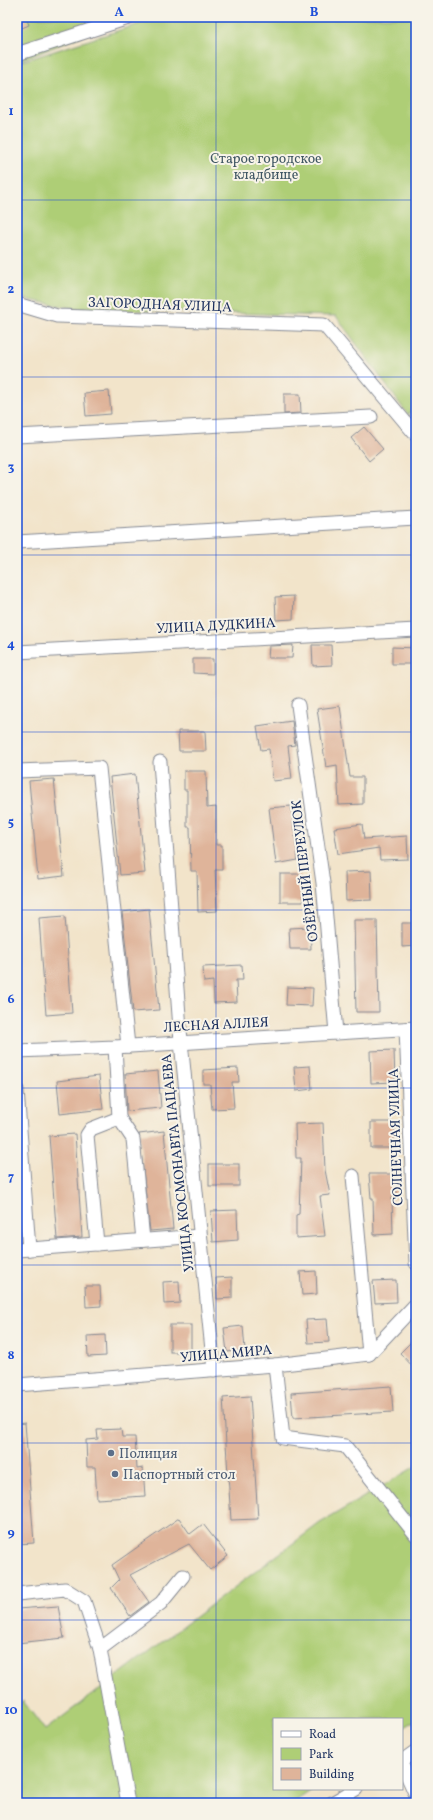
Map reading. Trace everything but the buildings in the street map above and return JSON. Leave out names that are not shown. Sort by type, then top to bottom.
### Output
[{"type":"street","points":[[17,54],[131,17]]},
{"type":"street","name":"ЗАГОРОДНАЯ УЛИЦА","points":[[17,304],[56,316],[324,325],[416,435]]},
{"type":"street","points":[[17,436],[371,417]]},
{"type":"street","points":[[17,542],[416,518]]},
{"type":"street","name":"УЛИЦА ДУДКИНА","points":[[17,652],[416,630]]},
{"type":"street","name":"ОЗЁРНЫЙ ПЕРЕУЛОК","points":[[298,705],[323,883],[336,1034]]},
{"type":"street","name":"УЛИЦА КОСМОНАВТА ПАЦАЕВА","points":[[160,762],[181,1042],[214,1370]]},
{"type":"street","points":[[17,771],[99,768],[122,1047],[120,1118],[133,1139],[143,1240]]},
{"type":"street","name":"ЛЕСНАЯ АЛЛЕЯ","points":[[17,1051],[122,1047],[181,1042],[411,1029]]},
{"type":"street","name":"СОЛНЕЧНАЯ УЛИЦА","points":[[411,1029],[416,1263]]},
{"type":"street","points":[[17,1090],[23,1249],[200,1236]]},
{"type":"street","points":[[96,1244],[87,1135],[91,1129],[120,1118]]},
{"type":"street","points":[[353,1176],[368,1354]]},
{"type":"street","points":[[368,1354],[416,1304]]},
{"type":"street","name":"УЛИЦА МИРА","points":[[17,1385],[275,1365],[368,1354]]},
{"type":"street","points":[[275,1365],[283,1438],[345,1446],[416,1535]]},
{"type":"street","points":[[100,1649],[161,1602],[183,1576]]},
{"type":"street","points":[[17,1594],[65,1589],[84,1601],[100,1649],[128,1803]]},
{"type":"street","points":[[403,1761],[416,1750]]},
{"type":"street","points":[[403,1764],[416,1795]]},
{"type":"street","points":[[332,1803],[354,1790]]},
{"type":"green space","points":[[17,17],[128,17],[17,62]]},
{"type":"green space","name":"Старое городское кладбище","points":[[161,17],[416,17],[416,404],[408,415],[336,316],[77,309],[30,300],[17,295],[17,63]]},
{"type":"green space","points":[[416,1466],[416,1720],[403,1728],[403,1718],[273,1718],[273,1790],[312,1790],[293,1803],[17,1803],[17,1707],[23,1701],[45,1730],[320,1523]]},
{"type":"place","name":"Полиция","points":[[111,1453]]},
{"type":"place","name":"Паспортный стол","points":[[115,1474]]}]
